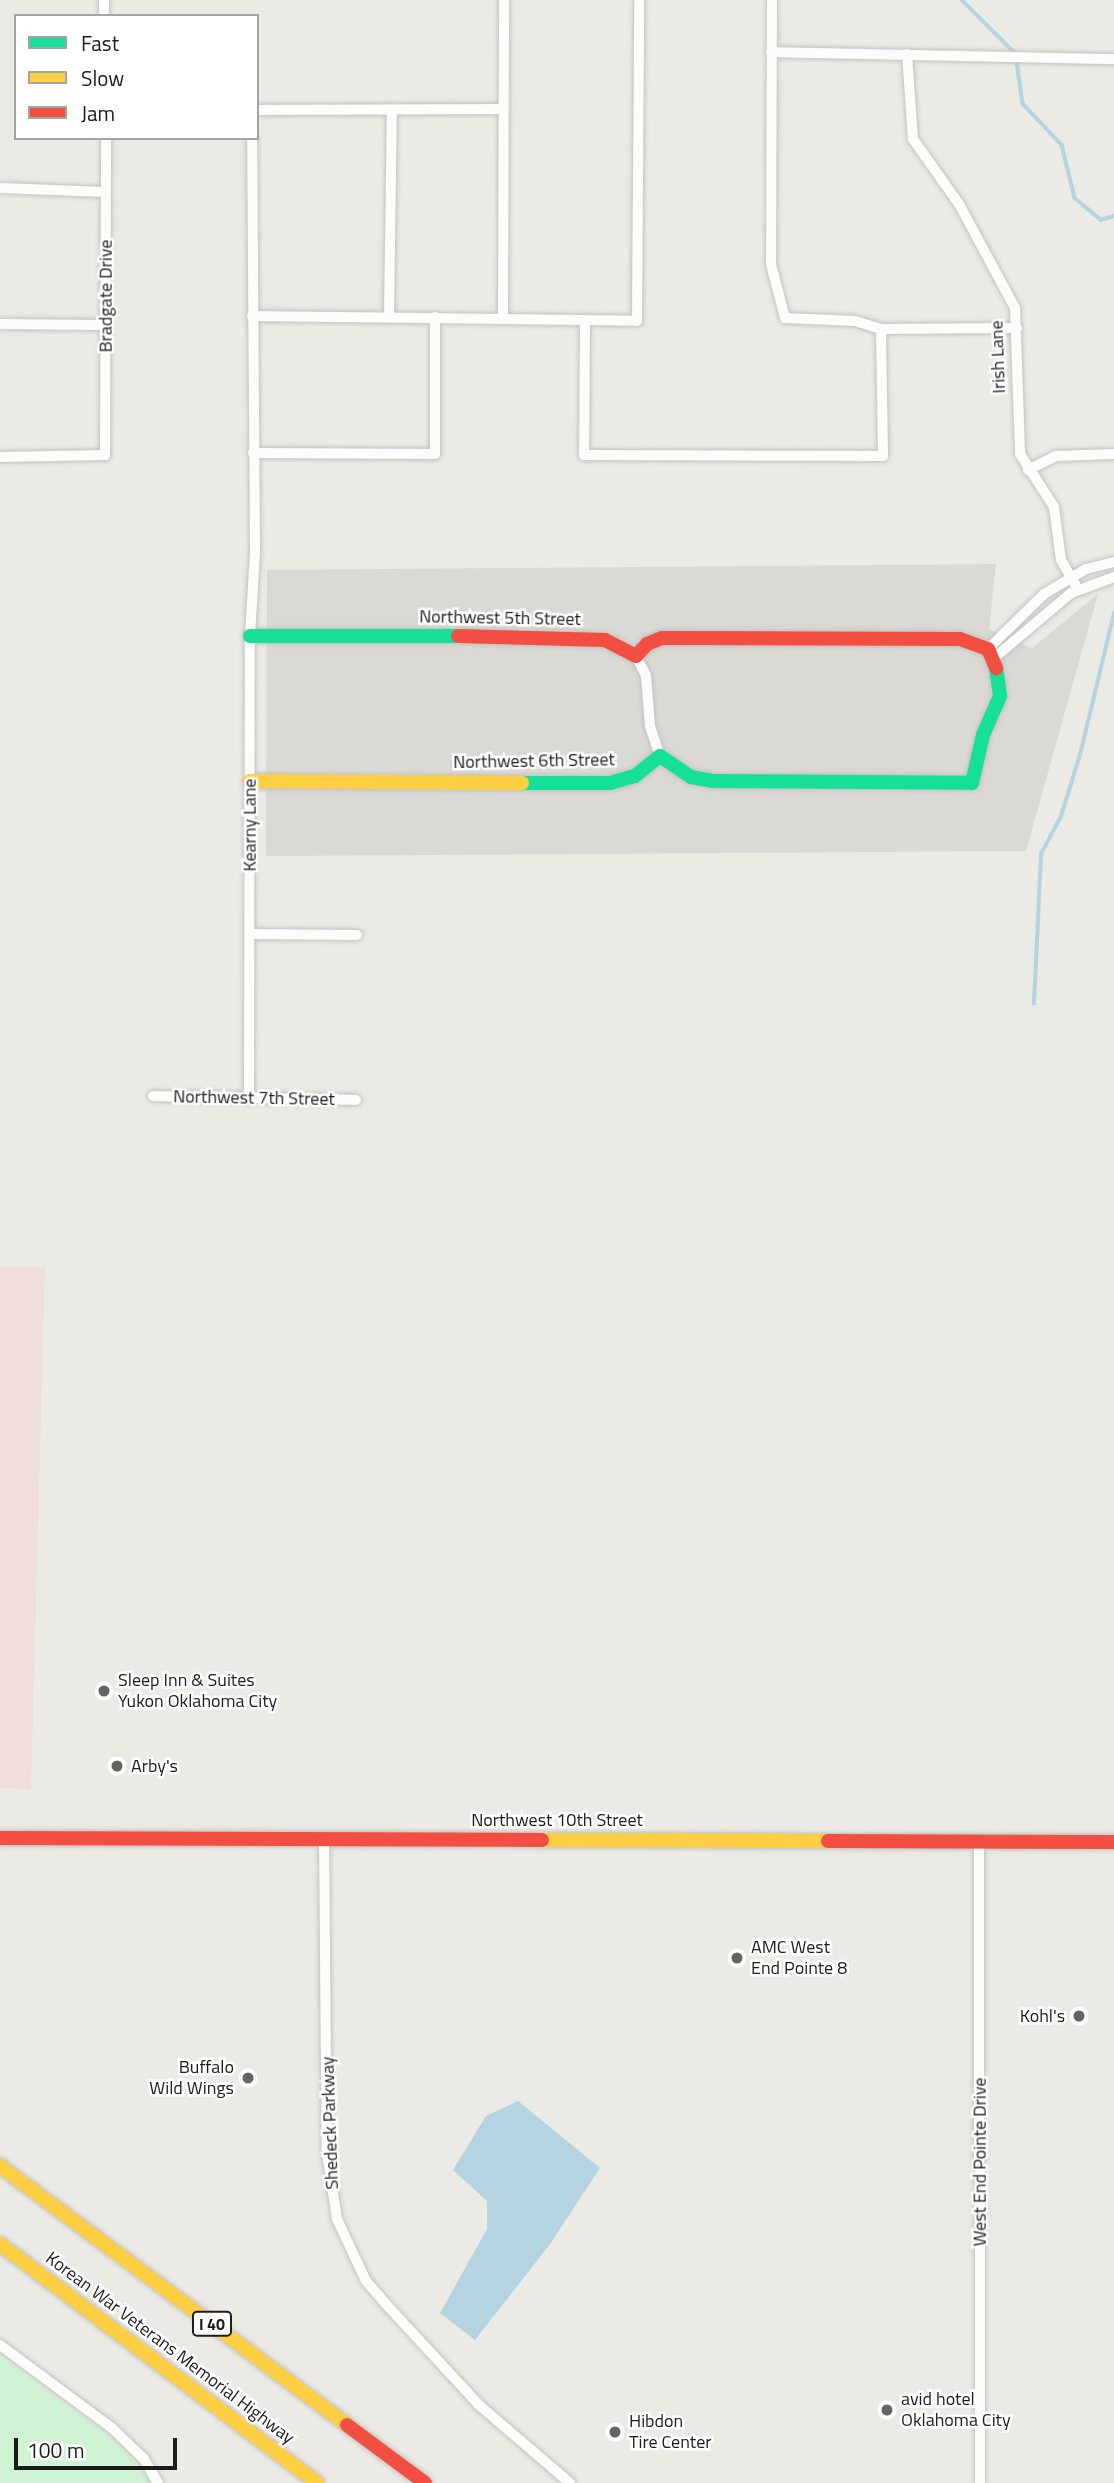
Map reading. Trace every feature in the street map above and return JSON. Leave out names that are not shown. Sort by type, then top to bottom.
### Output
[{"type":"main road","name":"Northwest 5th Street","points":[[250,636],[561,636],[605,640],[636,656]]},
{"type":"main road","points":[[636,656],[647,644],[662,638],[960,639],[991,654],[999,704],[983,735],[972,783],[713,781],[691,777],[660,756]]},
{"type":"main road","name":"Northwest 6th Street","points":[[250,781],[610,783],[635,776],[660,756]]},
{"type":"main road","name":"Northwest 10th Street","points":[[0,1838],[1114,1842]]},
{"type":"main road","name":"I 40","points":[[0,2166],[425,2483]]},
{"type":"main road","name":"Korean War Veterans Memorial Highway","points":[[0,2244],[317,2483]]},
{"type":"street","points":[[503,317],[504,0]]},
{"type":"street","points":[[252,316],[503,317],[637,321],[639,0]]},
{"type":"street","points":[[772,0],[771,264],[785,318],[855,321],[881,329],[1017,328]]},
{"type":"street","points":[[771,52],[1114,59]]},
{"type":"street","name":"Irish Lane","points":[[907,54],[913,139],[959,204],[1010,292],[1017,328],[1020,454],[1054,507],[1061,560],[1078,590]]},
{"type":"street","points":[[259,110],[503,109]]},
{"type":"street","points":[[389,317],[392,110]]},
{"type":"street","name":"Bradgate Drive","points":[[0,457],[105,455],[106,140]]},
{"type":"street","name":"Kearny Lane","points":[[249,1099],[250,636],[255,551],[252,140]]},
{"type":"street","points":[[0,188],[106,192]]},
{"type":"street","points":[[253,453],[435,454],[435,317]]},
{"type":"street","points":[[585,321],[583,455],[883,456],[881,329]]},
{"type":"street","points":[[0,324],[106,325]]},
{"type":"street","points":[[1028,470],[1056,456],[1114,454]]},
{"type":"street","points":[[991,654],[1044,594],[1070,579],[1114,562]]},
{"type":"street","points":[[991,654],[1078,590],[1114,577]]},
{"type":"street","points":[[636,656],[646,676],[650,726],[660,756]]},
{"type":"street","points":[[250,934],[357,935]]},
{"type":"street","name":"Northwest 7th Street","points":[[153,1096],[356,1100]]},
{"type":"street","name":"Shedeck Parkway","points":[[324,1838],[327,2153],[337,2219],[366,2281],[385,2303],[480,2405],[570,2483]]},
{"type":"street","name":"West End Pointe Drive","points":[[979,1842],[980,2483]]},
{"type":"street","points":[[0,2345],[113,2429],[144,2459],[158,2483]]},
{"type":"shaded area","points":[[996,564],[989,629],[1032,648],[1098,594],[1026,851],[266,856],[267,570]]},
{"type":"shaded area","points":[[0,1267],[45,1267],[31,1789],[0,1788]]},
{"type":"green space","points":[[0,2356],[123,2447],[151,2483],[0,2483]]},
{"type":"water","points":[[518,2101],[600,2168],[550,2244],[475,2340],[440,2313],[487,2229],[487,2201],[453,2170],[486,2116]]},
{"type":"waterway","points":[[962,0],[1016,54],[1023,104],[1062,145],[1075,198],[1101,220],[1114,216]]},
{"type":"waterway","points":[[1034,1004],[1041,854],[1060,819],[1080,755],[1114,613]]},
{"type":"traffic: fast","points":[[250,636],[458,636]]},
{"type":"traffic: fast","points":[[522,783],[610,783],[635,776],[660,756],[691,777],[713,781],[972,783],[983,735],[1000,696],[996,668]]},
{"type":"traffic: slow","points":[[250,781],[522,783]]},
{"type":"traffic: slow","points":[[542,1840],[828,1841]]},
{"type":"traffic: slow","points":[[0,2166],[347,2425]]},
{"type":"traffic: slow","points":[[0,2244],[317,2483]]},
{"type":"traffic: jam","points":[[458,636],[605,640],[636,656],[647,644],[662,638],[960,639],[988,649],[996,668]]},
{"type":"traffic: jam","points":[[0,1838],[542,1840]]},
{"type":"traffic: jam","points":[[828,1841],[1114,1842]]},
{"type":"traffic: jam","points":[[347,2425],[425,2483]]},
{"type":"place","name":"Sleep Inn & Suites Yukon Oklahoma City","points":[[104,1691]]},
{"type":"place","name":"Arby's","points":[[117,1766]]},
{"type":"place","name":"AMC West End Pointe 8","points":[[737,1958]]},
{"type":"place","name":"Kohl's","points":[[1079,2016]]},
{"type":"place","name":"Buffalo Wild Wings","points":[[248,2078]]},
{"type":"place","name":"avid hotel Oklahoma City","points":[[887,2410]]},
{"type":"place","name":"Hibdon Tire Center","points":[[615,2432]]}]
